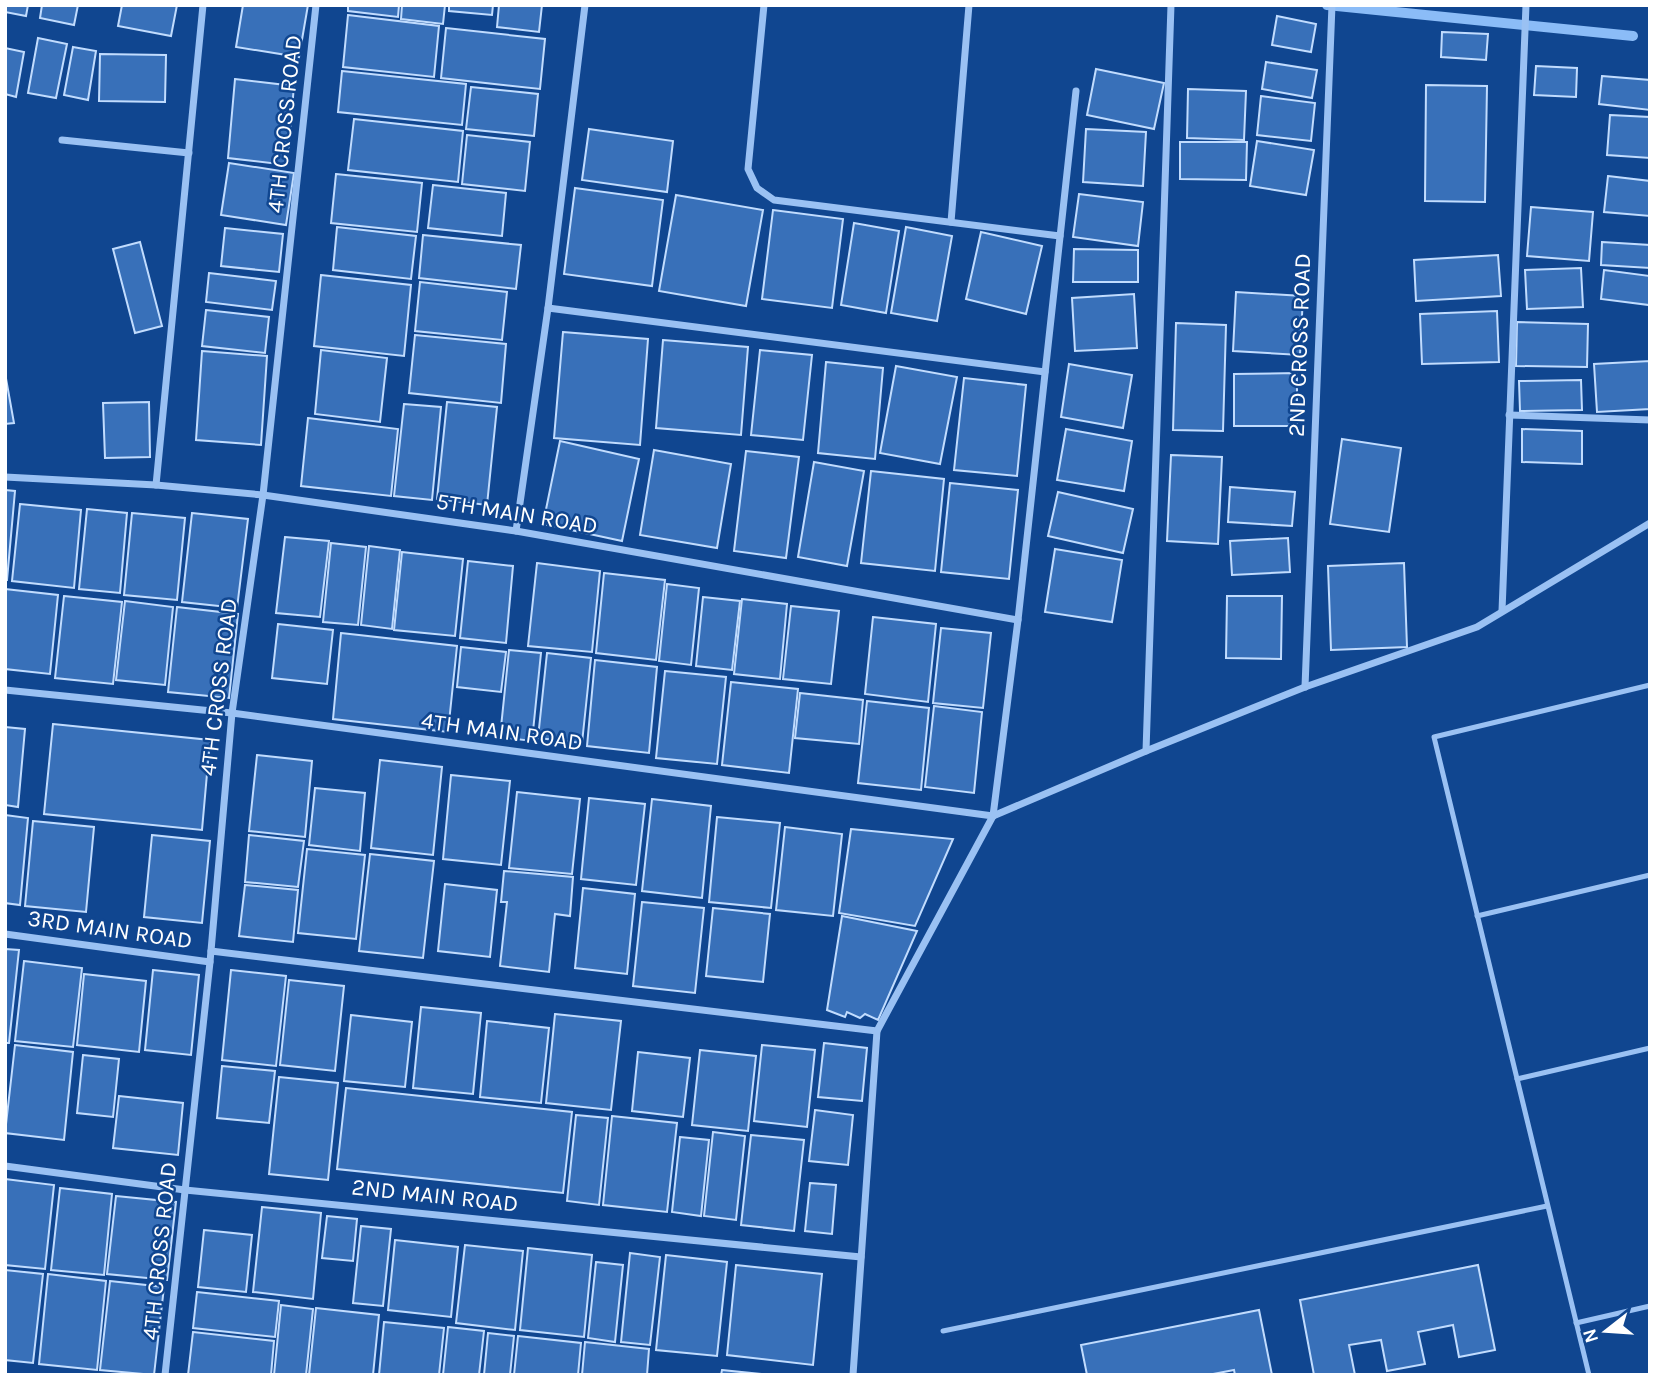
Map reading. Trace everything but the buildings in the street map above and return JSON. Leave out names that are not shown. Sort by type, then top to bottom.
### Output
[{"type":"street","points":[[156,485],[203,5]]},
{"type":"street","name":"4TH CROSS ROAD","points":[[165,1375],[210,962],[232,713],[263,495],[316,5]]},
{"type":"street","points":[[516,531],[548,308],[585,5]]},
{"type":"street","points":[[764,5],[748,169],[757,188],[774,200],[1060,236]]},
{"type":"street","points":[[951,222],[969,5]]},
{"type":"street","points":[[1146,751],[1171,5]]},
{"type":"street","name":"2ND CROSS ROAD","points":[[1305,687],[1332,5]]},
{"type":"street","points":[[1502,611],[1526,6]]},
{"type":"street","points":[[853,1375],[877,1031],[993,816],[1018,620],[1076,91]]},
{"type":"street","points":[[62,139],[189,153]]},
{"type":"street","points":[[548,308],[1045,372]]},
{"type":"street","points":[[1509,415],[1650,420]]},
{"type":"street","name":"5TH MAIN ROAD","points":[[5,477],[156,485],[263,495],[516,531],[1018,620]]},
{"type":"street","points":[[993,816],[1305,687],[1477,627],[1650,523]]},
{"type":"street","name":"4TH MAIN ROAD","points":[[5,690],[232,713],[993,816]]},
{"type":"street","name":"3RD MAIN ROAD","points":[[5,934],[210,962]]},
{"type":"street","points":[[211,951],[877,1031]]},
{"type":"street","name":"2ND MAIN ROAD","points":[[5,1166],[185,1190],[861,1257]]},
{"type":"lane","points":[[1588,1375],[1434,737],[1650,685]]},
{"type":"lane","points":[[1477,916],[1650,875]]},
{"type":"lane","points":[[1517,1079],[1650,1048]]},
{"type":"lane","points":[[943,1331],[1548,1206]]},
{"type":"lane","points":[[1576,1323],[1650,1306]]},
{"type":"waterway","points":[[1327,5],[1633,36]]}]
